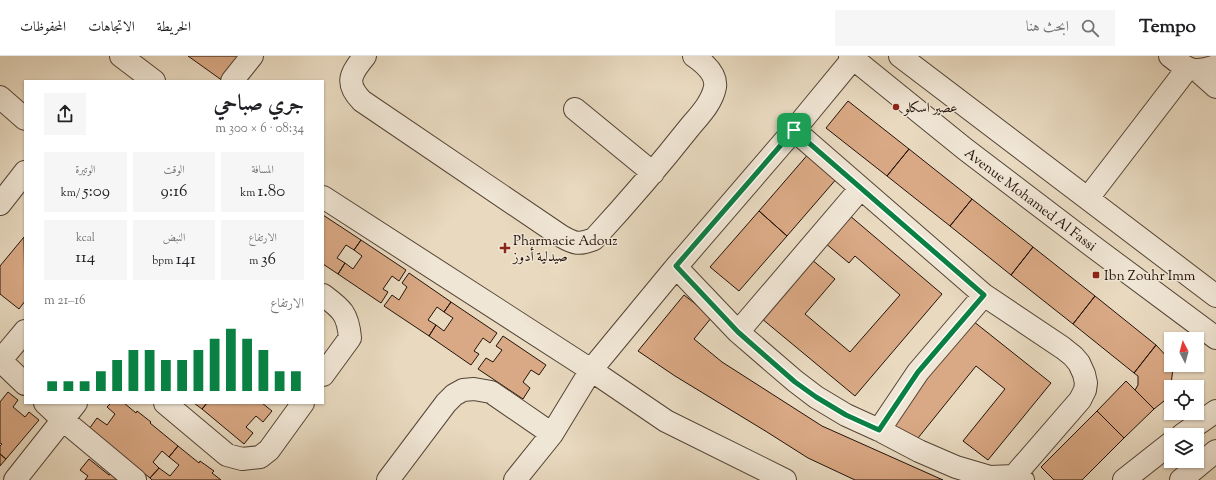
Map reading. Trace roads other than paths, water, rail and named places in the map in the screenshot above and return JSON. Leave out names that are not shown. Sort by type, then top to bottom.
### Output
[{"type":"street","points":[[121,56],[153,80]]},
{"type":"street","points":[[233,80],[252,56]]},
{"type":"street","points":[[365,56],[353,70],[351,77],[351,87],[362,101],[574,244],[584,243],[594,239],[653,172],[711,100],[715,86],[714,77],[704,63],[694,56]]},
{"type":"street","points":[[515,480],[552,434],[591,370],[676,266],[794,130],[853,57]]},
{"type":"street","name":"Avenue Mohamed Al Fassi","points":[[853,57],[965,149],[1216,338]]},
{"type":"street","points":[[913,60],[1088,198],[1216,296]]},
{"type":"street","points":[[1088,198],[1193,65],[1216,87]]},
{"type":"street","points":[[0,97],[24,118]]},
{"type":"street","points":[[575,109],[653,172]]},
{"type":"street","points":[[676,266],[738,332],[795,382],[816,397],[846,415],[919,451],[956,467],[990,477],[1019,478],[1080,400],[1085,390],[1086,383],[1079,363],[1068,352],[984,295],[794,130]]},
{"type":"street","points":[[0,204],[24,173]]},
{"type":"street","points":[[738,332],[860,188]]},
{"type":"street","points":[[324,198],[591,370],[666,421],[785,480]]},
{"type":"street","points":[[879,430],[918,372],[984,295]]},
{"type":"street","points":[[324,296],[343,313],[349,324],[350,338],[324,374]]},
{"type":"street","points":[[24,332],[0,360],[24,383]]},
{"type":"street","points":[[388,480],[446,403],[464,390],[474,388],[491,392],[552,434]]},
{"type":"street","points":[[48,404],[69,411],[136,480]]},
{"type":"street","points":[[166,404],[227,455],[242,460],[260,457],[269,450],[302,404]]},
{"type":"street","points":[[15,480],[69,411]]},
{"type":"street","points":[[1192,428],[1216,411]]},
{"type":"street","points":[[1124,480],[1164,449]]},
{"type":"street","points":[[1182,480],[1214,457]]},
{"type":"place","name":"عصير اسكلو","points":[[896,107]]},
{"type":"place","name":"Pharmacie Adouz صيدلية أدوز","points":[[505,248]]},
{"type":"place","name":"Ibn Zouhr Imm","points":[[1096,275]]}]
